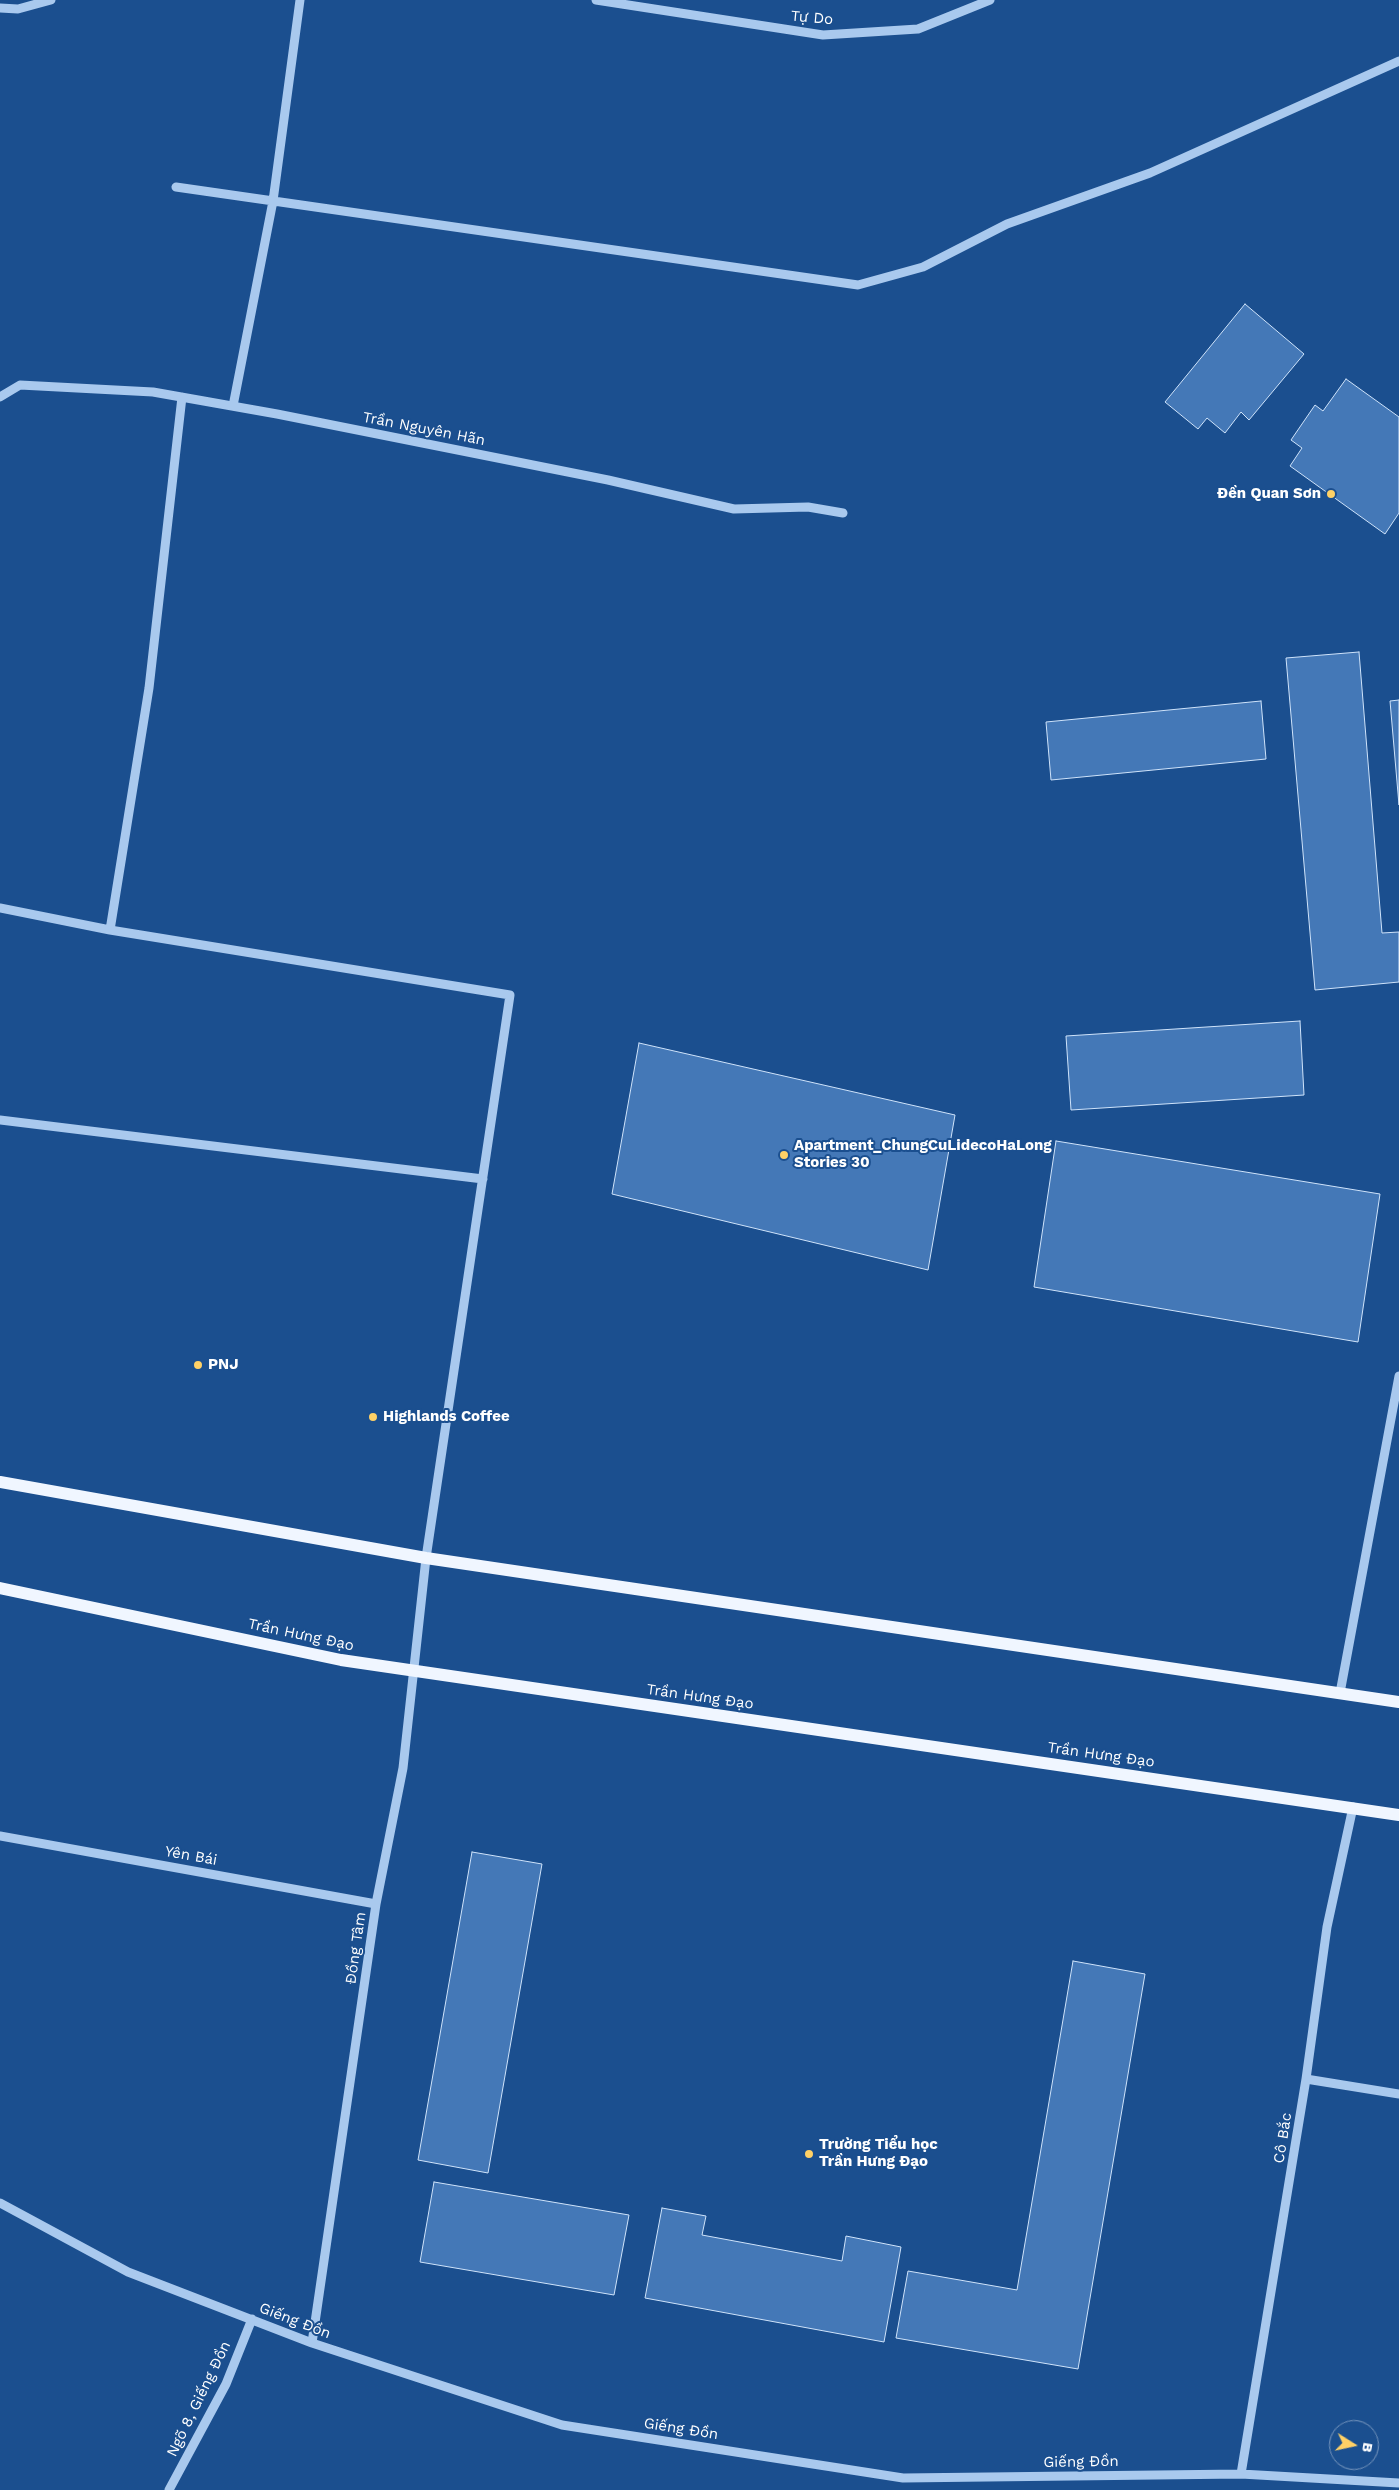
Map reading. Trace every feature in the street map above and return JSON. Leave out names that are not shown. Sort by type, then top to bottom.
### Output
[{"type":"main road","points":[[0,1482],[426,1558],[1399,1702]]},
{"type":"main road","name":"Trần Hưng Đạo","points":[[0,1588],[341,1660],[1399,1815]]},
{"type":"street","points":[[0,8],[51,0]]},
{"type":"street","points":[[233,406],[273,201],[300,0]]},
{"type":"street","name":"Tự Do","points":[[596,0],[823,35],[918,30],[990,0]]},
{"type":"street","points":[[176,187],[858,285],[923,267],[1007,224],[1150,173],[1399,61]]},
{"type":"street","name":"Trần Nguyên Hãn","points":[[0,398],[20,385],[152,392],[233,406],[599,478],[734,509],[808,507],[843,513]]},
{"type":"street","points":[[0,908],[110,930],[149,688],[182,397]]},
{"type":"street","name":"Đồng Tâm","points":[[110,930],[510,995],[426,1558],[403,1768],[376,1904],[312,2343]]},
{"type":"street","points":[[0,1120],[483,1179]]},
{"type":"street","points":[[1340,1693],[1399,1376]]},
{"type":"street","name":"Cô Bắc","points":[[1241,2474],[1306,2078],[1327,1927],[1353,1807]]},
{"type":"street","name":"Yên Bái","points":[[0,1836],[376,1904]]},
{"type":"street","points":[[1306,2078],[1399,2094]]},
{"type":"street","name":"Giếng Đồn","points":[[0,2204],[128,2272],[312,2343],[562,2425],[902,2478],[1241,2474],[1399,2483]]},
{"type":"street","name":"Ngõ 8, Giếng Đồn","points":[[169,2490],[226,2384],[252,2319]]},
{"type":"building","points":[[1245,304],[1304,354],[1249,420],[1241,412],[1225,433],[1207,418],[1198,429],[1165,402]]},
{"type":"building","points":[[1346,379],[1399,417],[1399,513],[1385,534],[1290,466],[1302,448],[1291,440],[1315,405],[1323,411]]},
{"type":"building","points":[[1359,652],[1382,933],[1399,932],[1399,982],[1315,990],[1286,658]]},
{"type":"building","points":[[1399,700],[1399,805],[1390,701]]},
{"type":"building","points":[[1261,701],[1266,759],[1051,780],[1046,722]]},
{"type":"building","points":[[1300,1021],[1304,1095],[1071,1110],[1066,1036]]},
{"type":"building","name":"Apartment_ChungCuLidecoHaLong Stories 30","points":[[639,1043],[955,1115],[928,1270],[612,1194]]},
{"type":"building","name":"Apartment_ChungCuLidecoHaLong Stories 30","points":[[1056,1141],[1380,1194],[1358,1342],[1034,1287]]},
{"type":"building","points":[[472,1852],[542,1864],[488,2173],[418,2160]]},
{"type":"building","points":[[1073,1961],[1145,1974],[1078,2369],[896,2338],[908,2271],[1017,2290]]},
{"type":"building","points":[[434,2182],[629,2215],[614,2295],[420,2262]]},
{"type":"building","points":[[662,2208],[706,2216],[702,2235],[842,2261],[846,2236],[901,2247],[884,2342],[645,2298]]},
{"type":"place","name":"Đền Quan Sơn","points":[[1331,494]]},
{"type":"place","name":"Apartment_ChungCuLidecoHaLong Stories 30","points":[[784,1155]]},
{"type":"place","name":"PNJ","points":[[198,1365]]},
{"type":"place","name":"Highlands Coffee","points":[[373,1417]]},
{"type":"place","name":"Trường Tiểu học Trần Hưng Đạo","points":[[809,2154]]}]
